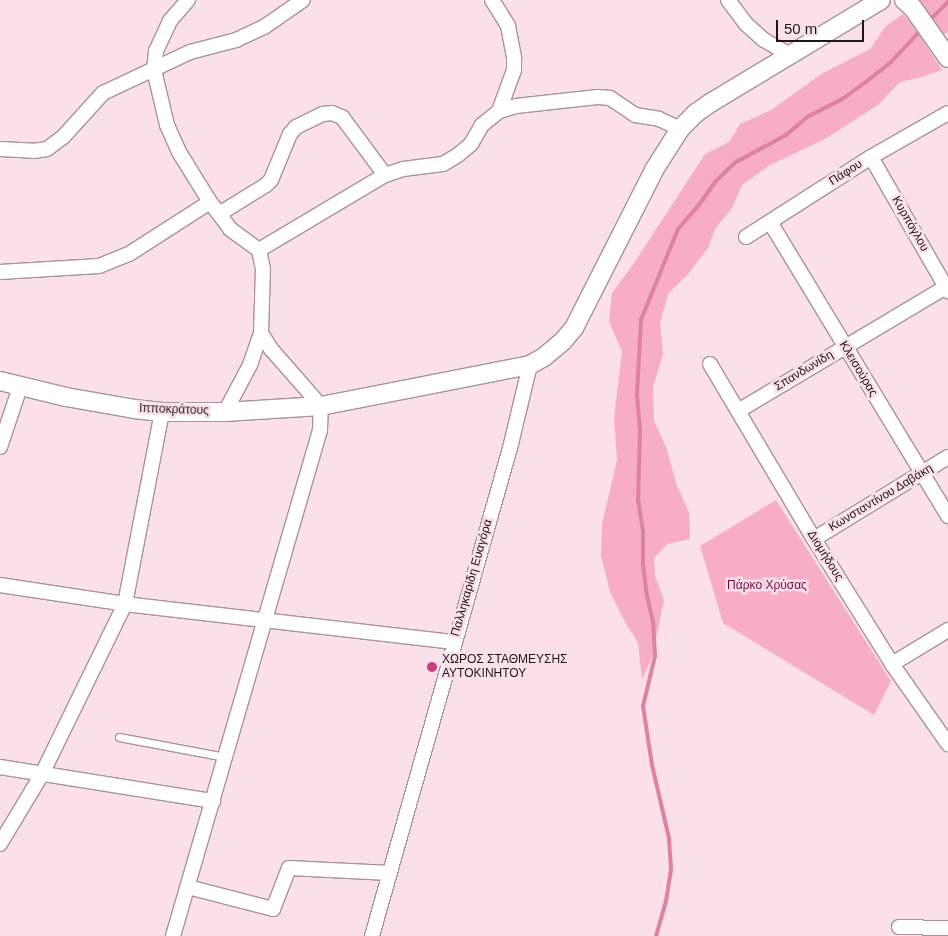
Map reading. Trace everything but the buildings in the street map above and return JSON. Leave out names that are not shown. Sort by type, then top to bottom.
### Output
[{"type":"street","points":[[188,0],[170,21],[156,51],[154,70],[167,125],[179,152],[210,202],[230,229],[259,250],[263,269],[264,291],[261,333],[250,365],[225,412]]},
{"type":"street","points":[[0,149],[34,151],[46,149],[64,136],[103,93],[190,52],[236,40],[264,27],[303,0]]},
{"type":"street","points":[[492,0],[508,26],[514,58],[514,70],[499,111]]},
{"type":"street","points":[[728,0],[746,24],[764,40],[790,55]]},
{"type":"street","points":[[530,365],[556,347],[574,328],[654,170],[680,129],[696,113],[712,102],[881,0]]},
{"type":"street","points":[[908,4],[945,54]]},
{"type":"street","points":[[259,250],[385,175],[402,169],[443,164],[471,144],[482,125],[499,111],[516,106],[610,98],[635,115],[659,119],[680,129]]},
{"type":"street","points":[[219,214],[266,185],[271,180],[290,134],[296,127],[323,114],[332,113],[342,117],[385,175]]},
{"type":"street","name":"Πάφου","points":[[746,237],[871,157],[948,113]]},
{"type":"street","name":"Κυρπόγλου","points":[[871,157],[947,288]]},
{"type":"street","points":[[0,272],[99,266],[129,254],[210,202]]},
{"type":"street","name":"Κλεισούρας","points":[[770,222],[948,516]]},
{"type":"street","name":"Σπανδωνίδη","points":[[738,411],[947,288]]},
{"type":"street","points":[[173,936],[320,430],[321,406],[271,349],[261,333]]},
{"type":"street","name":"Διομήδους","points":[[710,364],[892,664],[948,744]]},
{"type":"street","name":"Ιπποκράτους","points":[[0,381],[20,387],[162,412],[225,412],[321,406],[530,365]]},
{"type":"street","name":"Παλληκαρίδη Ευαγόρα","points":[[372,936],[510,448],[530,365]]},
{"type":"street","points":[[0,447],[20,387]]},
{"type":"street","points":[[0,844],[42,774],[125,604],[162,412]]},
{"type":"street","name":"Κωνσταντίνου Δαβάκη","points":[[814,538],[948,457]]},
{"type":"street","points":[[0,585],[125,604],[454,642]]},
{"type":"street","points":[[892,664],[948,630]]},
{"type":"street","points":[[0,767],[213,801]]},
{"type":"street","points":[[188,887],[273,909],[289,868],[390,873]]},
{"type":"street","points":[[899,927],[948,928]]},
{"type":"lane","points":[[119,737],[226,757]]},
{"type":"green space","points":[[918,0],[948,0],[948,32],[943,35]]},
{"type":"green space","points":[[903,14],[913,25],[942,70],[900,82],[878,105],[825,139],[770,165],[742,185],[732,208],[715,229],[708,248],[689,273],[668,294],[660,323],[663,354],[653,387],[654,421],[666,447],[677,486],[689,512],[690,539],[667,544],[654,558],[655,576],[664,600],[652,658],[642,679],[638,643],[610,592],[601,556],[602,524],[617,460],[614,418],[622,351],[609,322],[612,293],[634,263],[705,154],[729,142],[740,124],[771,110],[823,73],[870,49],[886,26]]},
{"type":"green space","name":"Πάρκο Χρύσας","points":[[776,500],[891,681],[874,715],[723,623],[700,546]]},
{"type":"waterway","points":[[928,22],[948,2]]},
{"type":"waterway","points":[[656,936],[666,901],[671,868],[669,838],[652,765],[643,706],[655,656],[653,622],[647,597],[643,564],[643,531],[638,501],[640,430],[637,394],[641,320],[678,229],[699,205],[716,181],[736,162],[786,135],[809,116],[841,100],[867,81],[891,62],[922,29]]},
{"type":"place","name":"ΧΩΡΟΣ ΣΤΑΘΜΕΥΣΗΣ ΑΥΤΟΚΙΝΗΤΟΥ","points":[[432,667]]}]
